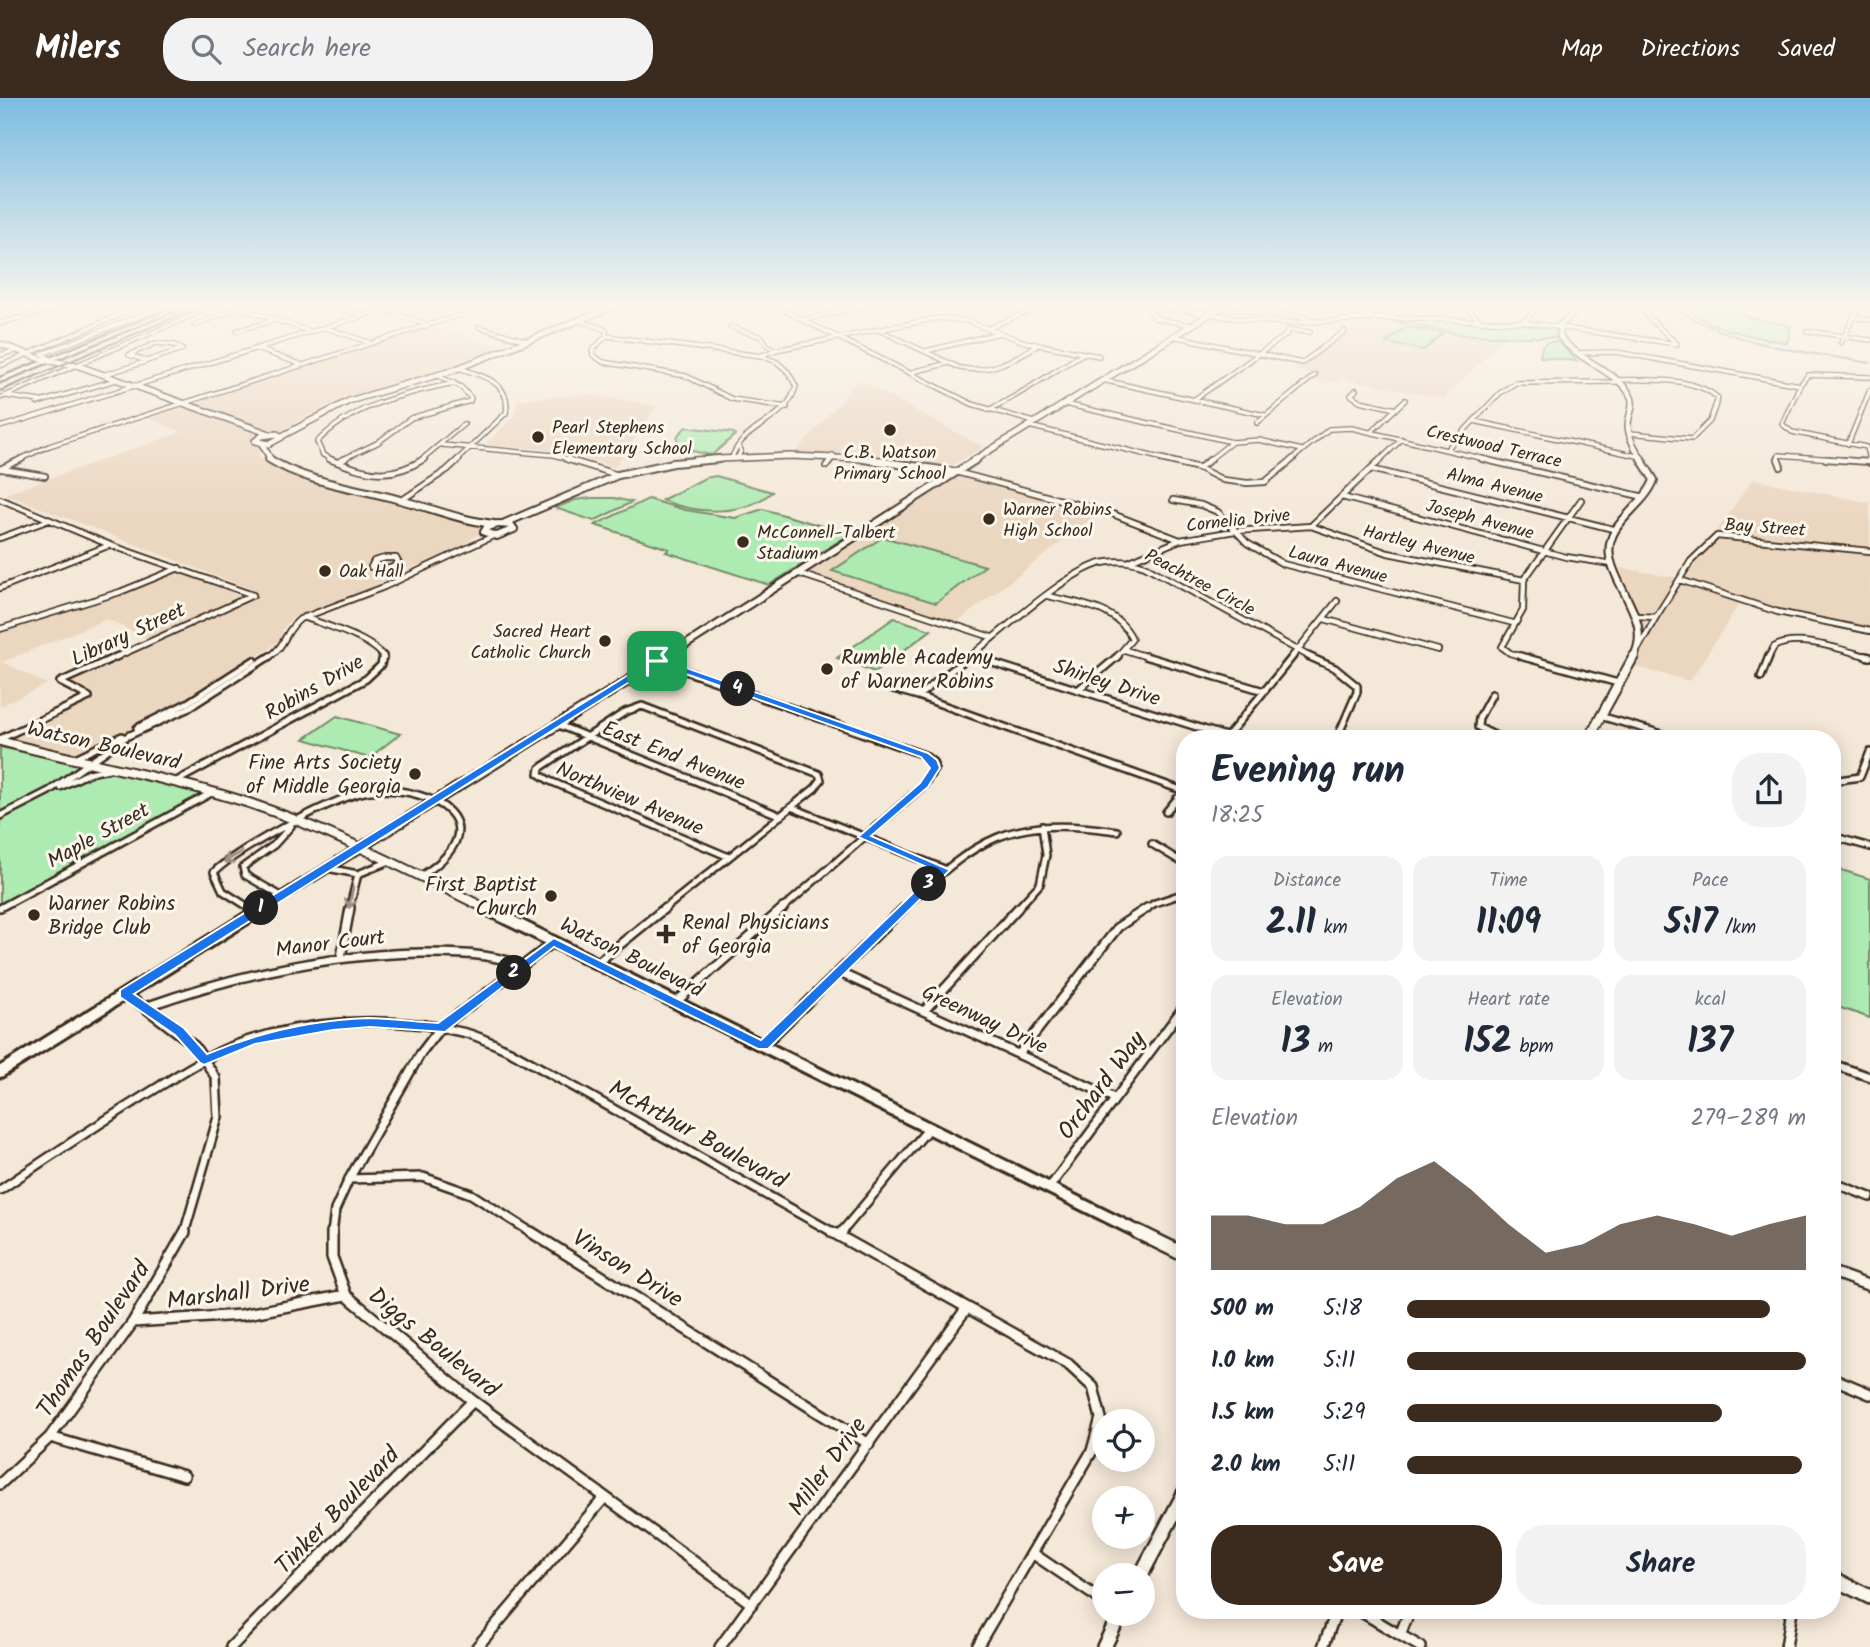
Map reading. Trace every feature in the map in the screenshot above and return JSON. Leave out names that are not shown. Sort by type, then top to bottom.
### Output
[{"type":"street","points":[[2,397],[45,378]]},
{"type":"street","points":[[112,378],[257,434],[276,435],[295,429],[349,401],[427,378]]},
{"type":"street","points":[[0,427],[159,378]]},
{"type":"street","points":[[0,469],[49,446],[260,378]]},
{"type":"street","points":[[338,462],[377,443],[411,418],[470,401],[468,394],[454,383],[442,378]]},
{"type":"street","points":[[402,500],[447,470],[506,413],[508,395],[486,378]]},
{"type":"street","points":[[690,378],[733,399],[787,408]]},
{"type":"street","points":[[732,457],[733,450],[750,431],[787,408],[795,396],[793,378]]},
{"type":"street","name":"Crestwood Terrace","points":[[925,378],[988,410],[1199,468],[1223,480],[1261,483],[1267,481],[1329,429],[1344,427],[1644,497]]},
{"type":"street","points":[[988,410],[1017,397],[1042,378]]},
{"type":"street","points":[[0,1072],[800,574],[1105,378]]},
{"type":"street","points":[[1194,400],[1224,378]]},
{"type":"street","points":[[1257,423],[1311,378]]},
{"type":"street","points":[[1593,730],[1639,647],[1641,630],[1637,615],[1612,564],[1609,545],[1613,529],[1651,489],[1654,480],[1630,433],[1628,425],[1633,400],[1611,378]]},
{"type":"street","points":[[1763,378],[1800,385]]},
{"type":"street","points":[[1781,467],[1779,454],[1870,463],[1866,447],[1792,432],[1782,426],[1782,421],[1805,378]]},
{"type":"street","points":[[2,397],[39,402],[116,380]]},
{"type":"street","points":[[1102,380],[1265,415]]},
{"type":"street","points":[[1447,449],[1500,393],[1515,383],[1650,380],[1712,391],[1718,398],[1716,410],[1692,439],[1630,433]]},
{"type":"street","points":[[454,383],[388,401],[334,426],[317,442],[318,447],[326,458],[370,473],[393,474],[407,468],[440,445],[464,424]]},
{"type":"street","points":[[1356,390],[1351,395],[1356,400],[1396,409]]},
{"type":"street","points":[[1849,444],[1870,390]]},
{"type":"street","points":[[1371,432],[1405,400]]},
{"type":"street","points":[[1065,404],[1231,442],[1259,440],[1302,450]]},
{"type":"street","points":[[1474,421],[1642,457]]},
{"type":"street","points":[[257,434],[255,441],[262,444],[279,440],[276,435]]},
{"type":"street","name":"Cornelia Drive","points":[[1130,561],[1180,540],[1235,531],[1311,526],[1402,439]]},
{"type":"street","points":[[1199,468],[1231,442]]},
{"type":"street","points":[[266,450],[272,443]]},
{"type":"street","points":[[262,444],[270,460],[334,485],[402,500],[474,522],[509,525],[588,486],[618,475],[667,464],[732,457],[833,455],[900,461],[956,472],[1110,513],[1180,540]]},
{"type":"street","points":[[440,445],[554,455],[618,475]]},
{"type":"street","points":[[738,446],[741,450],[740,457]]},
{"type":"street","points":[[826,466],[833,455]]},
{"type":"street","points":[[0,469],[45,476]]},
{"type":"street","name":"Alma Avenue","points":[[1371,469],[1613,529]]},
{"type":"street","name":"Joseph Avenue","points":[[1342,497],[1544,551],[1597,564],[1612,564]]},
{"type":"street","points":[[0,499],[110,545],[179,568]]},
{"type":"street","name":"Laura Avenue","points":[[1173,500],[1201,505],[1218,512],[1262,554],[1292,567],[1513,623]]},
{"type":"street","points":[[1581,500],[1524,580],[1523,610],[1513,623],[1502,648],[1506,652],[1618,683]]},
{"type":"street","points":[[0,538],[49,520]]},
{"type":"street","points":[[474,522],[488,533],[509,533],[514,530],[509,525]]},
{"type":"street","points":[[49,791],[128,736],[187,709],[253,664],[276,653],[286,641],[289,628],[304,617],[377,590],[411,571],[467,546],[488,533],[494,524]]},
{"type":"street","name":"Hartley Avenue","points":[[1311,526],[1365,546],[1478,573],[1524,580]]},
{"type":"street","name":"Bay Street","points":[[1639,647],[1680,580],[1708,541],[1717,536],[1870,551]]},
{"type":"street","points":[[0,588],[110,545]]},
{"type":"street","points":[[388,569],[401,566],[399,561],[391,557],[371,564],[374,569],[411,571]]},
{"type":"street","name":"Peachtree Circle","points":[[918,696],[974,654],[991,637],[1092,565],[1130,561],[1170,579],[1299,652],[1348,676],[1357,686],[1357,692],[1340,730]]},
{"type":"street","points":[[0,629],[120,592],[179,568]]},
{"type":"street","name":"Library Street","points":[[0,740],[89,697],[60,682],[253,595],[179,568]]},
{"type":"street","points":[[800,574],[991,637]]},
{"type":"street","points":[[1680,580],[1779,611],[1870,631]]},
{"type":"street","points":[[1048,596],[1103,612],[1121,621],[1132,639],[1125,650],[1079,689]]},
{"type":"street","points":[[1235,730],[1337,601]]},
{"type":"street","points":[[1637,615],[1656,617]]},
{"type":"street","name":"Robins Drive","points":[[174,783],[352,687],[381,665],[384,657],[374,646],[304,617]]},
{"type":"street","points":[[1324,619],[1438,650]]},
{"type":"street","points":[[66,759],[85,755],[192,700],[286,641]]},
{"type":"street","points":[[1761,677],[1774,647],[1781,642],[1803,642],[1870,657]]},
{"type":"street","points":[[1125,650],[1264,691]]},
{"type":"street","name":"Shirley Drive","points":[[974,654],[996,664],[1205,730]]},
{"type":"street","points":[[657,661],[924,755],[933,762],[934,773],[924,785],[676,1002]]},
{"type":"street","points":[[893,689],[1176,787]]},
{"type":"street","points":[[1484,730],[1478,727],[1479,718],[1492,694]]},
{"type":"street","points":[[587,737],[632,708],[653,708],[815,770],[821,780],[781,816],[597,963]]},
{"type":"street","points":[[1600,716],[1648,730]]},
{"type":"street","name":"East End Avenue","points":[[556,724],[781,816]]},
{"type":"street","points":[[128,736],[133,730]]},
{"type":"street","name":"Northview Avenue","points":[[587,737],[545,764],[538,771],[539,774],[729,857]]},
{"type":"street","name":"Watson Boulevard","points":[[0,740],[66,759],[214,792],[362,847],[1176,1251]]},
{"type":"street","points":[[1841,780],[1860,777],[1869,765],[1870,752]]},
{"type":"street","points":[[0,816],[49,791],[89,774],[109,769]]},
{"type":"street","points":[[256,912],[224,893],[214,881],[214,872],[220,864],[332,802],[370,791],[393,790],[434,801],[453,814],[458,827],[458,839],[442,862],[422,876]]},
{"type":"street","name":"Maple Street","points":[[0,908],[214,792]]},
{"type":"street","points":[[1166,812],[1176,800]]},
{"type":"street","points":[[791,807],[944,870]]},
{"type":"street","points":[[281,896],[245,875],[243,866],[274,845],[296,822]]},
{"type":"street","points":[[763,1046],[944,870],[984,841],[1013,831],[1042,826],[1078,825],[1117,831]]},
{"type":"street","points":[[925,1010],[1035,891],[1044,873],[1046,855],[1042,826]]},
{"type":"street","points":[[1841,839],[1870,847]]},
{"type":"street","points":[[1152,844],[1176,859]]},
{"type":"street","points":[[327,868],[358,874],[390,861]]},
{"type":"street","points":[[341,957],[358,874]]},
{"type":"street","points":[[1019,1054],[1118,927],[1155,904],[1176,896]]},
{"type":"street","name":"Diggs Boulevard","points":[[554,942],[440,1028],[405,1076],[335,1210],[332,1257],[346,1295],[473,1401],[752,1604]]},
{"type":"street","name":"Manor Court","points":[[145,1007],[240,975],[341,957],[401,952],[452,953],[494,957],[523,966]]},
{"type":"street","name":"Greenway Drive","points":[[840,972],[1114,1098]]},
{"type":"street","name":"Thomas Boulevard","points":[[0,1484],[50,1437],[133,1322],[185,1231],[199,1191],[218,1117],[216,1078],[204,1060],[179,1032],[125,993]]},
{"type":"street","name":"Orchard Way","points":[[1049,1188],[1176,1017]]},
{"type":"street","name":"McArthur Boulevard","points":[[0,1190],[128,1104],[204,1060],[253,1040],[333,1026],[370,1023],[440,1028],[466,1033],[510,1051],[1068,1364],[1093,1387],[1101,1418],[1092,1451],[977,1647]]},
{"type":"street","points":[[1841,1067],[1870,1077]]},
{"type":"street","points":[[839,1235],[929,1128]]},
{"type":"street","name":"Vinson Drive","points":[[349,1179],[423,1177],[471,1194],[869,1444]]},
{"type":"street","points":[[1841,1186],[1870,1197]]},
{"type":"street","points":[[1841,1275],[1870,1286]]},
{"type":"street","name":"Marshall Drive","points":[[133,1322],[195,1320],[289,1308],[346,1295]]},
{"type":"street","name":"Miller Drive","points":[[720,1647],[966,1309]]},
{"type":"street","points":[[1841,1382],[1870,1394]]},
{"type":"street","name":"Tinker Boulevard","points":[[231,1647],[473,1401]]},
{"type":"street","points":[[50,1437],[184,1476]]},
{"type":"street","points":[[477,1647],[605,1497]]},
{"type":"street","points":[[1147,1563],[1176,1509]]},
{"type":"street","points":[[1032,1553],[1092,1594]]},
{"type":"street","points":[[1841,1582],[1870,1597]]},
{"type":"street","points":[[1323,1647],[1334,1619]]},
{"type":"street","points":[[1373,1619],[1421,1647]]},
{"type":"street","points":[[1401,1635],[1406,1619]]},
{"type":"street","points":[[1786,1647],[1791,1619]]},
{"type":"street","points":[[1104,1647],[1114,1626]]},
{"type":"shaded area","points":[[271,378],[414,378],[332,404],[283,429],[261,447],[258,457],[323,485],[410,505],[482,527],[483,531],[458,549],[426,564],[414,566],[359,593],[291,619],[283,629],[281,640],[267,650],[194,696],[78,756],[10,737],[87,700],[55,682],[148,639],[107,619],[2,662],[47,684],[0,706],[0,631],[123,593],[179,572],[242,597],[255,591],[5,494],[182,432],[148,418]]},
{"type":"shaded area","points":[[1317,378],[1341,378],[1335,383],[1315,380]]},
{"type":"shaded area","points":[[1342,378],[1464,378],[1444,399]]},
{"type":"shaded area","points":[[859,380],[983,447],[948,468],[875,456],[795,453]]},
{"type":"shaded area","points":[[586,394],[657,406],[615,467],[550,450],[485,445],[514,416],[518,400]]},
{"type":"shaded area","points":[[956,472],[1102,511],[953,625],[800,574]]},
{"type":"shaded area","points":[[1753,479],[1870,503],[1870,631],[1740,602],[1690,681],[1633,666],[1644,647],[1620,568],[1683,579]]},
{"type":"green space","points":[[686,427],[735,435],[712,455],[688,449],[680,444],[678,435]]},
{"type":"green space","points":[[716,476],[772,492],[747,506],[719,511],[689,508],[662,500],[705,478]]},
{"type":"green space","points":[[614,498],[632,502],[594,521],[555,508],[575,500]]},
{"type":"green space","name":"McConnell-Talbert Stadium","points":[[648,499],[685,510],[735,518],[763,509],[850,534],[769,585],[666,552],[669,549],[595,525]]},
{"type":"green space","points":[[883,537],[985,566],[936,603],[832,571]]},
{"type":"green space","points":[[894,618],[931,630],[875,672],[837,658]]},
{"type":"green space","points":[[337,716],[400,734],[369,758],[304,739]]},
{"type":"green space","points":[[0,747],[213,792],[0,908]]},
{"type":"green space","points":[[1841,870],[1870,879],[1870,1018],[1841,1008]]},
{"type":"railway","points":[[0,391],[30,378]]},
{"type":"place","name":"C.B. Watson Primary School","points":[[890,430]]},
{"type":"place","name":"Pearl Stephens Elementary School","points":[[538,437]]},
{"type":"place","name":"Warner Robins High School","points":[[989,519]]},
{"type":"place","name":"McConnell-Talbert Stadium","points":[[743,542]]},
{"type":"place","name":"Oak Hall","points":[[325,571]]},
{"type":"place","name":"Sacred Heart Catholic Church","points":[[605,641]]},
{"type":"place","name":"Rumble Academy of Warner Robins","points":[[827,669]]},
{"type":"place","name":"Fine Arts Society of Middle Georgia","points":[[415,774]]},
{"type":"place","name":"First Baptist Church","points":[[551,896]]},
{"type":"place","name":"Warner Robins Bridge Club","points":[[34,915]]},
{"type":"place","name":"Renal Physicians of Georgia","points":[[666,934]]},
{"type":"route","points":[[657,661],[924,755],[933,762],[935,768],[924,785],[864,837],[944,870],[763,1046],[554,942],[440,1028],[370,1023],[333,1026],[253,1040],[230,1047],[204,1060],[195,1046],[179,1032],[125,993],[362,847],[657,661]]}]
